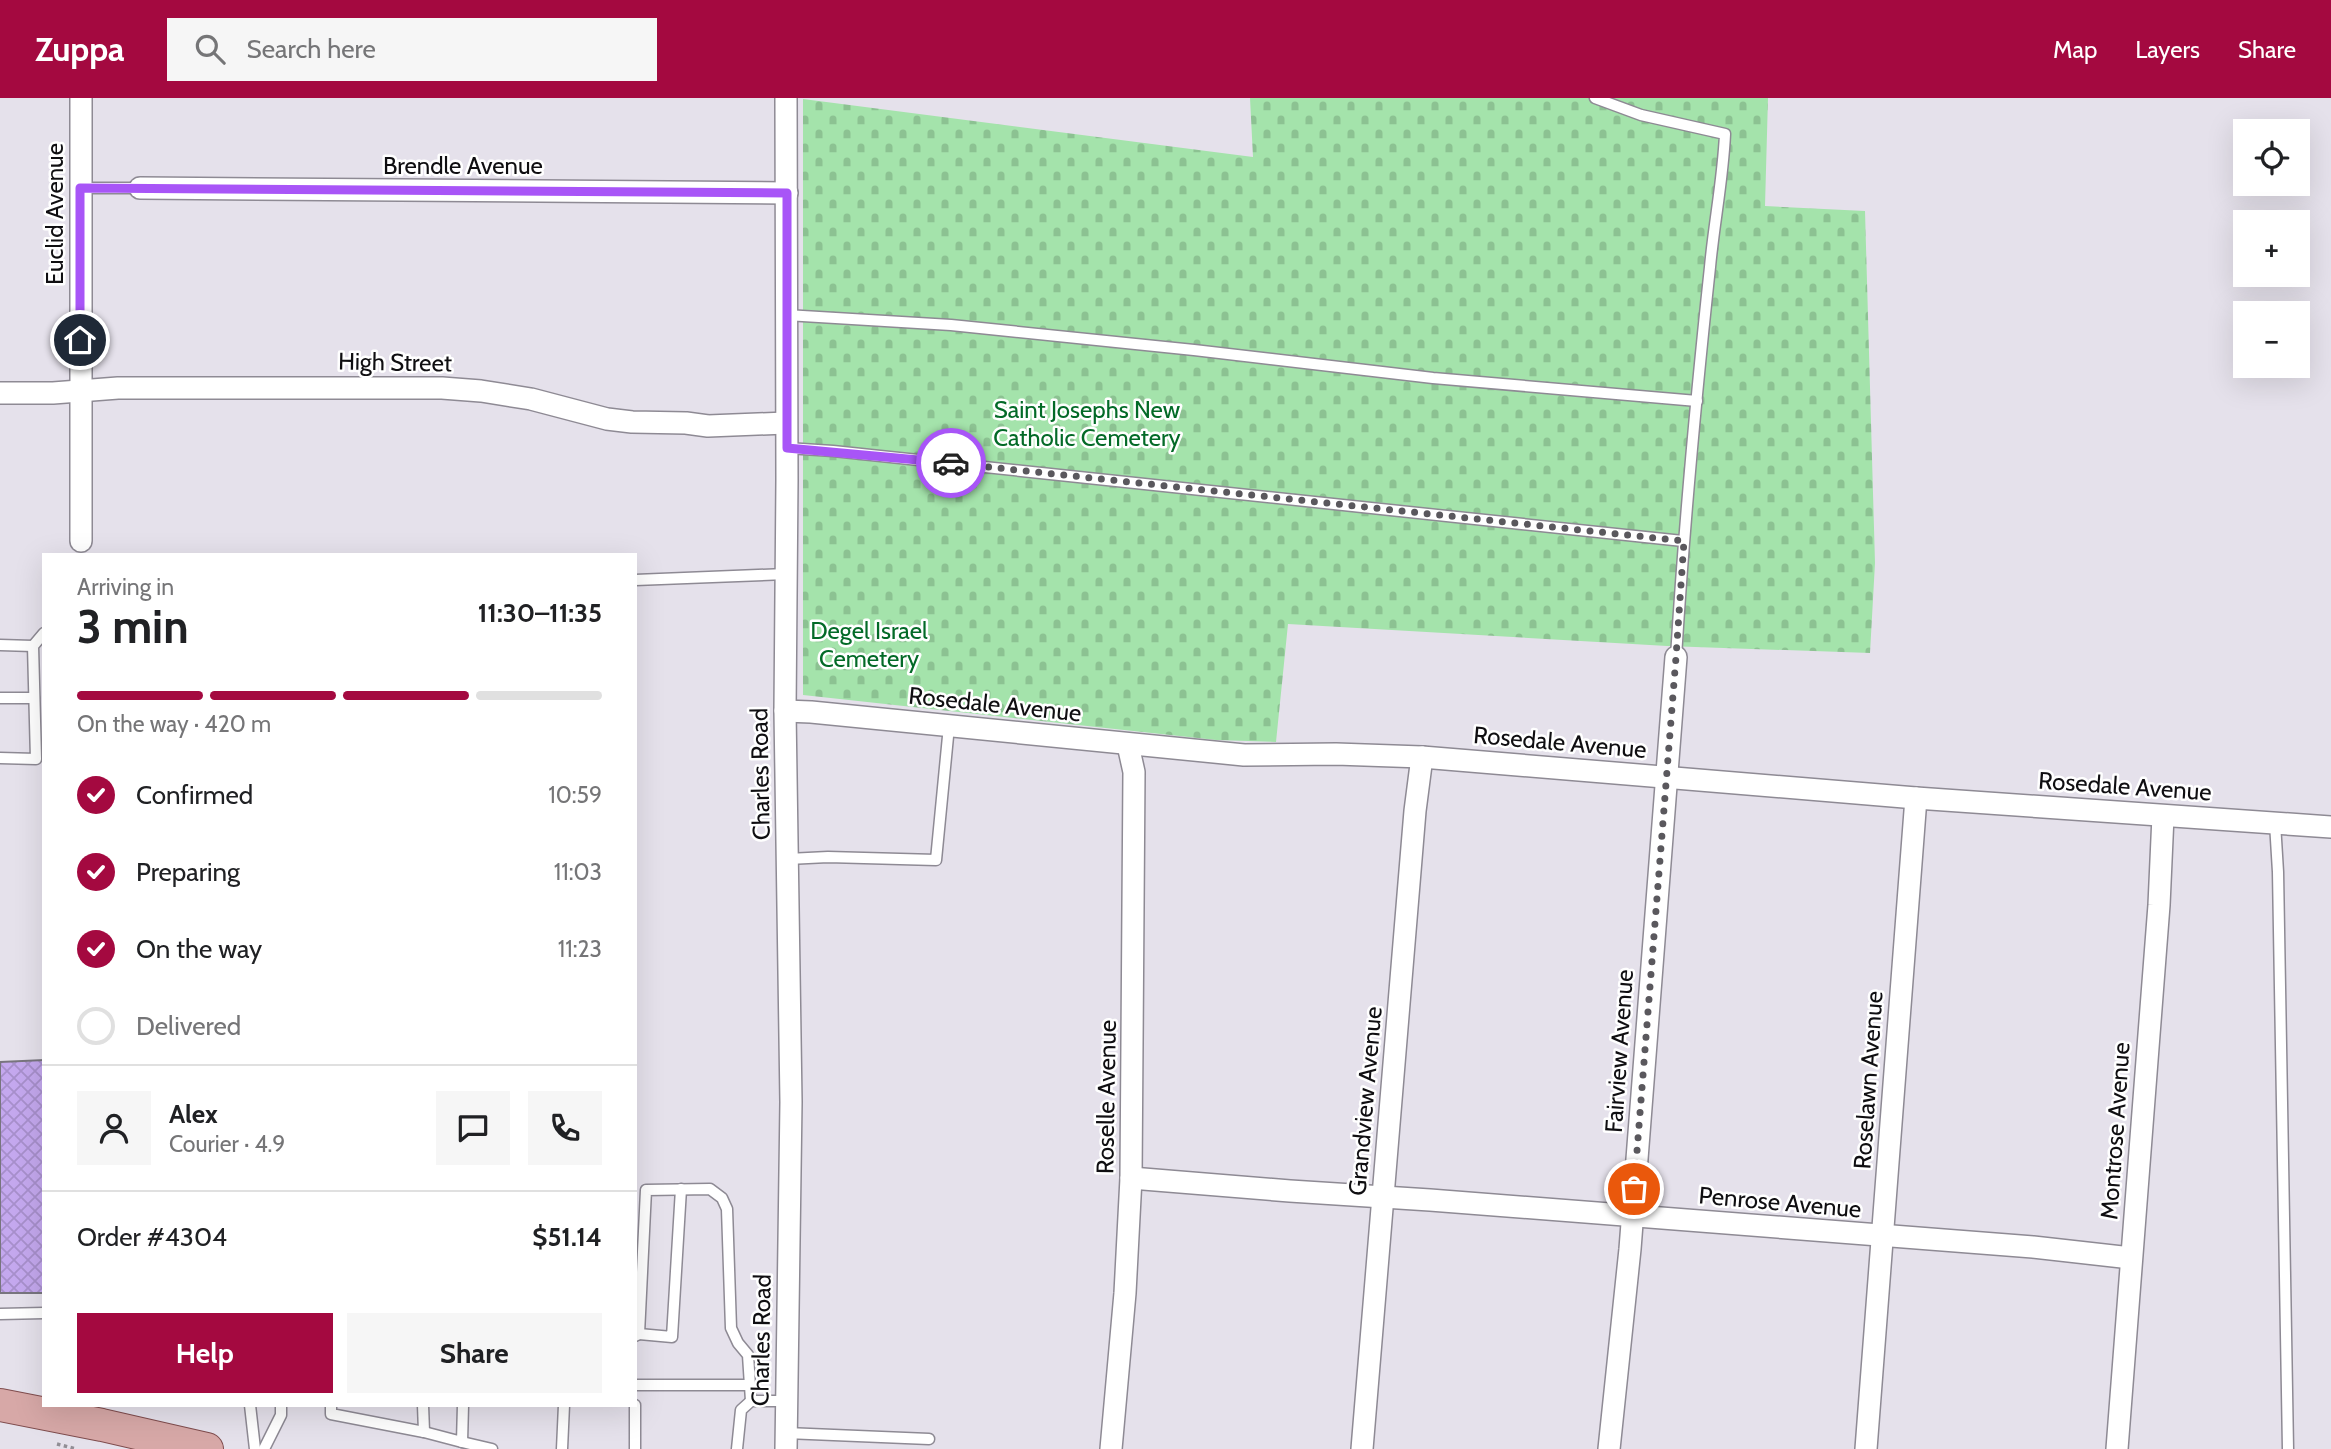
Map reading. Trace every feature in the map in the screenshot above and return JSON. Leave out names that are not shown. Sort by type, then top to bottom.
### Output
[{"type":"main road","points":[[0,1405],[206,1449]]},
{"type":"street","name":"Euclid Avenue","points":[[80,98],[81,541]]},
{"type":"street","name":"Charles Road","points":[[786,98],[785,711],[790,1102],[786,1441]]},
{"type":"street","name":"Brendle Avenue","points":[[140,188],[787,193]]},
{"type":"street","name":"High Street","points":[[0,393],[131,388],[442,387],[531,399],[607,419],[632,422],[708,426],[786,423]]},
{"type":"street","name":"Fairview Avenue","points":[[1609,1449],[1630,1249],[1676,657]]},
{"type":"street","name":"Rosedale Avenue","points":[[785,711],[1244,755],[1422,757],[1916,798],[2331,827]]},
{"type":"street","name":"Roselle Avenue","points":[[1111,1449],[1125,1293],[1131,1178],[1134,772],[1128,745]]},
{"type":"street","name":"Grandview Avenue","points":[[1362,1449],[1415,811],[1422,757]]},
{"type":"street","name":"Roselawn Avenue","points":[[1866,1449],[1916,798]]},
{"type":"street","name":"Montrose Avenue","points":[[2117,1449],[2164,816]]},
{"type":"street","name":"Penrose Avenue","points":[[1131,1178],[2033,1247],[2132,1258]]},
{"type":"lane","points":[[1595,98],[1653,118],[1725,134],[1697,401],[1676,657]]},
{"type":"lane","points":[[80,188],[140,188]]},
{"type":"lane","points":[[786,314],[951,325],[1447,379],[1697,401]]},
{"type":"lane","points":[[787,448],[1137,482],[1684,541]]},
{"type":"lane","points":[[637,580],[786,574]]},
{"type":"lane","points":[[0,758],[36,759],[33,646],[42,635]]},
{"type":"lane","points":[[0,645],[33,646]]},
{"type":"lane","points":[[0,698],[34,698]]},
{"type":"lane","points":[[788,859],[828,857],[936,860],[949,726]]},
{"type":"lane","points":[[2275,823],[2288,1449]]},
{"type":"lane","points":[[681,1189],[672,1337],[637,1335],[646,1189],[681,1189],[710,1189],[722,1198],[727,1209],[732,1328],[738,1343],[748,1355],[751,1401]]},
{"type":"lane","points":[[0,1314],[42,1314]]},
{"type":"lane","points":[[637,1385],[749,1385]]},
{"type":"lane","points":[[737,1449],[741,1410],[751,1401],[786,1401]]},
{"type":"lane","points":[[250,1407],[256,1449]]},
{"type":"lane","points":[[264,1449],[281,1415],[281,1407]]},
{"type":"lane","points":[[331,1407],[331,1414],[424,1432],[492,1449]]},
{"type":"lane","points":[[423,1407],[424,1432]]},
{"type":"lane","points":[[462,1442],[463,1407]]},
{"type":"lane","points":[[562,1449],[564,1407]]},
{"type":"lane","points":[[635,1407],[635,1449]]},
{"type":"lane","points":[[786,1441],[929,1438]]},
{"type":"green space","name":"Saint Josephs New Catholic Cemetery","points":[[1250,98],[1768,98],[1765,206],[1865,211],[1875,563],[1870,653],[1667,646],[1288,624],[1276,742],[1216,740],[803,695],[803,99],[1253,157]]},
{"type":"building","points":[[42,1060],[42,1293],[0,1293],[0,1062]]},
{"type":"way so far","points":[[951,463],[1684,541],[1634,1189]]},
{"type":"route","points":[[80,340],[80,188],[787,193],[787,448],[951,463]]},
{"type":"park label","name":"Degel Israel Cemetery","points":[[869,644]]}]
